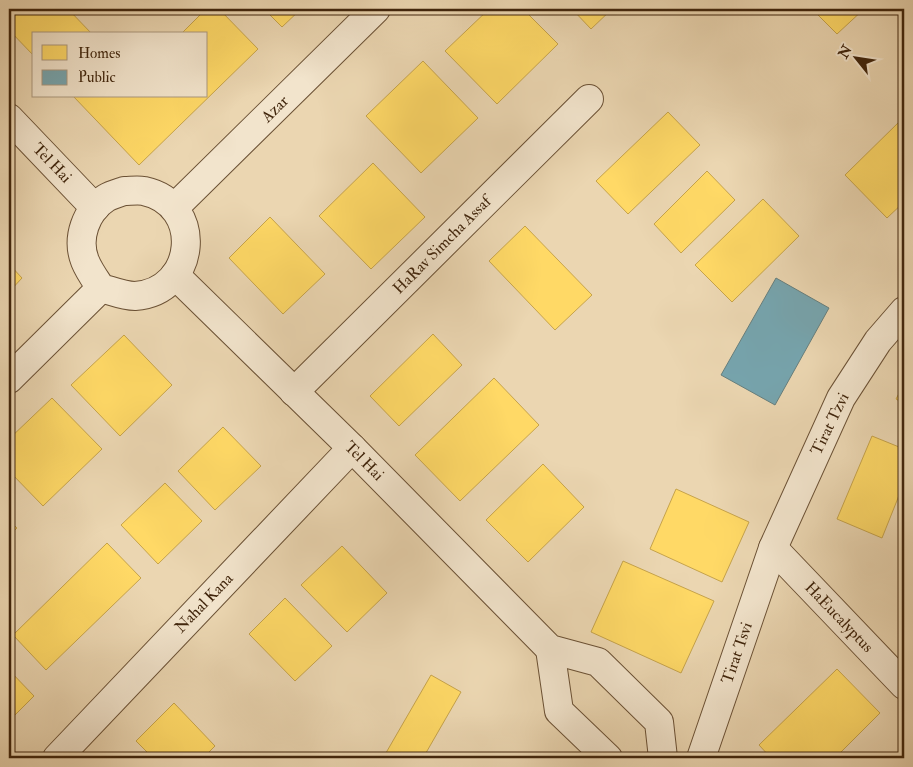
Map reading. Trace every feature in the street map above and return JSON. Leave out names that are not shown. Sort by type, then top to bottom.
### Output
[{"type":"street","name":"Azar","points":[[174,208],[376,9]]},
{"type":"street","name":"HaRav Simcha Assaf","points":[[294,392],[590,99]]},
{"type":"street","name":"Tel Hai","points":[[9,118],[95,208]]},
{"type":"street","points":[[124,191],[142,191],[160,197],[174,208],[183,223],[187,241],[184,259],[168,284],[152,293],[134,296],[101,288],[84,260],[82,241],[85,223],[95,208],[107,197],[124,191]]},
{"type":"street","name":"Tel Hai","points":[[175,275],[352,448],[550,649]]},
{"type":"street","points":[[9,379],[101,288]]},
{"type":"street","name":"Tirat Tzvi","points":[[773,548],[841,398],[878,341],[904,311]]},
{"type":"street","name":"Nahal Kana","points":[[56,758],[352,448]]},
{"type":"street","name":"HaEucalyptus","points":[[773,548],[904,685]]},
{"type":"street","name":"Tirat Tsvi","points":[[701,758],[773,548]]},
{"type":"street","points":[[608,758],[559,711],[550,649],[598,662],[659,722],[662,758]]},
{"type":"building: Homes","points":[[9,9],[68,9],[90,32],[32,32],[32,54],[9,30]]},
{"type":"building: Homes","points":[[206,9],[219,9],[258,49],[208,98],[208,32],[183,32]]},
{"type":"building: Homes","points":[[264,9],[301,9],[282,27]]},
{"type":"building: Homes","points":[[489,9],[523,9],[558,44],[497,104],[445,51]]},
{"type":"building: Homes","points":[[572,9],[612,9],[591,29]]},
{"type":"building: Homes","points":[[812,9],[864,9],[837,34]]},
{"type":"building: Homes","points":[[423,61],[478,118],[421,173],[366,116]]},
{"type":"building: Homes","points":[[75,98],[208,98],[139,165]]},
{"type":"building: Homes","points":[[668,112],[700,145],[628,214],[596,181]]},
{"type":"building: Homes","points":[[901,120],[904,123],[904,202],[887,218],[845,175]]},
{"type":"building: Homes","points":[[373,163],[425,217],[371,269],[319,216]]},
{"type":"building: Homes","points":[[707,171],[735,200],[681,253],[654,224]]},
{"type":"building: Homes","points":[[763,199],[799,236],[732,302],[695,265]]},
{"type":"building: Homes","points":[[270,217],[325,274],[283,314],[229,258]]},
{"type":"building: Homes","points":[[525,226],[592,295],[555,330],[489,261]]},
{"type":"building: Homes","points":[[9,264],[22,278],[9,292]]},
{"type":"building: Homes","points":[[433,334],[462,365],[399,426],[370,396]]},
{"type":"building: Homes","points":[[124,335],[172,385],[120,436],[71,385]]},
{"type":"building: Homes","points":[[494,378],[539,425],[460,501],[415,455]]},
{"type":"building: Homes","points":[[904,384],[904,404],[896,399]]},
{"type":"building: Homes","points":[[52,398],[102,449],[43,506],[9,471],[9,439]]},
{"type":"building: Homes","points":[[223,427],[261,466],[215,510],[178,471]]},
{"type":"building: Homes","points":[[872,436],[904,449],[904,483],[882,538],[837,519]]},
{"type":"building: Homes","points":[[543,464],[584,507],[528,562],[486,520]]},
{"type":"building: Homes","points":[[165,483],[202,521],[158,564],[121,525]]},
{"type":"building: Homes","points":[[676,489],[749,522],[722,582],[650,549]]},
{"type":"building: Homes","points":[[9,520],[17,528],[9,536]]},
{"type":"building: Homes","points":[[107,543],[141,578],[46,670],[13,635]]},
{"type":"building: Homes","points":[[342,546],[387,593],[347,632],[301,585]]},
{"type":"building: Homes","points":[[623,561],[714,601],[681,673],[591,632]]},
{"type":"building: Homes","points":[[285,598],[332,646],[295,681],[249,634]]},
{"type":"building: Homes","points":[[837,669],[880,713],[837,758],[771,758],[759,745]]},
{"type":"building: Homes","points":[[9,670],[34,696],[9,721]]},
{"type":"building: Homes","points":[[431,675],[461,692],[423,758],[383,758]]},
{"type":"building: Homes","points":[[174,703],[215,746],[203,758],[153,758],[136,741]]},
{"type":"building: Public","points":[[776,278],[829,308],[775,405],[721,375]]}]
